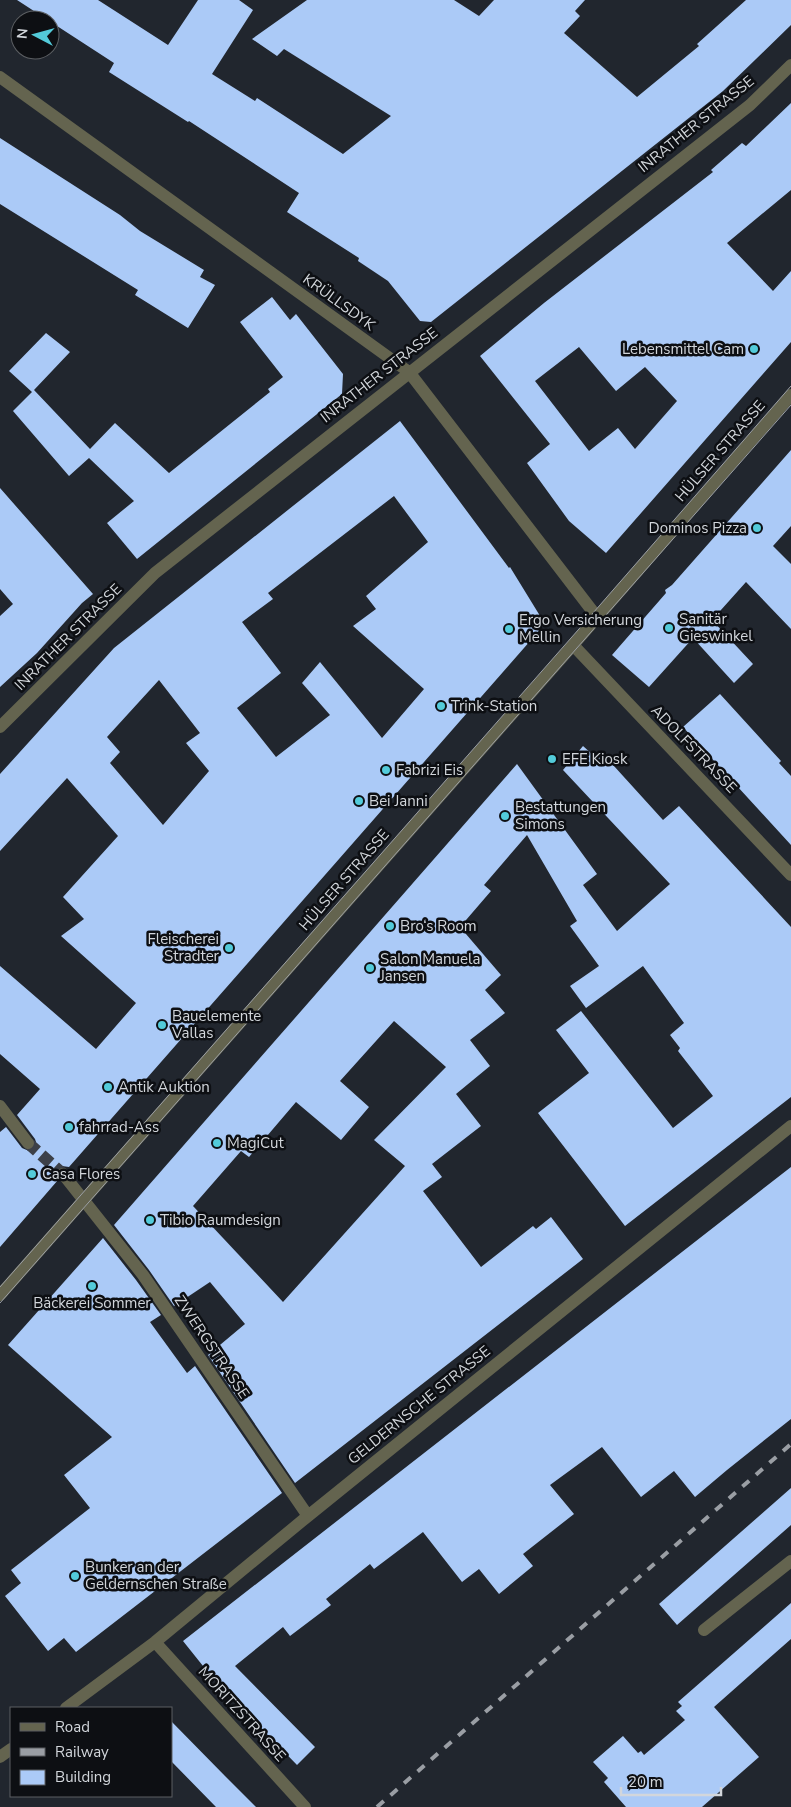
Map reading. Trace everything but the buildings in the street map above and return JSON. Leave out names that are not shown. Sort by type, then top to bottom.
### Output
[{"type":"street","name":"INRATHER STRASSE","points":[[0,727],[155,574],[750,105],[791,64]]},
{"type":"street","name":"KRÜLLSDYK","points":[[0,77],[409,372],[597,617]]},
{"type":"street","name":"HÜLSER STRASSE","points":[[0,1295],[791,395]]},
{"type":"street","name":"ADOLFSTRASSE","points":[[573,645],[791,874]]},
{"type":"street","points":[[0,1106],[28,1143]]},
{"type":"street","name":"GELDERNSCHE STRASSE","points":[[67,1707],[155,1642],[791,1126]]},
{"type":"street","name":"ZWERGSTRASSE","points":[[63,1174],[143,1275],[308,1516]]},
{"type":"street","points":[[704,1630],[791,1561]]},
{"type":"street","name":"MORITZSTRASSE","points":[[155,1642],[305,1807]]},
{"type":"tunnel","points":[[28,1143],[63,1174]]},
{"type":"tram line","points":[[0,1287],[791,386]]},
{"type":"tram line","points":[[0,1303],[791,405]]},
{"type":"railway","points":[[377,1807],[791,1444]]},
{"type":"place","name":"Lebensmittel Cam","points":[[754,349]]},
{"type":"place","name":"Dominos Pizza","points":[[757,528]]},
{"type":"place","name":"Sanitär Gieswinkel","points":[[669,628]]},
{"type":"place","name":"Ergo Versicherung Mellin","points":[[509,629]]},
{"type":"place","name":"Trink-Station","points":[[441,706]]},
{"type":"place","name":"EFE Kiosk","points":[[552,759]]},
{"type":"place","name":"Fabrizi Eis","points":[[386,770]]},
{"type":"place","name":"Bei Janni","points":[[359,801]]},
{"type":"place","name":"Bestattungen Simons","points":[[505,816]]},
{"type":"place","name":"Bro‘s Room","points":[[390,926]]},
{"type":"place","name":"Fleischerei Stradter","points":[[229,948]]},
{"type":"place","name":"Salon Manuela Jansen","points":[[370,968]]},
{"type":"place","name":"Bauelemente Vallas","points":[[162,1025]]},
{"type":"place","name":"Antik Auktion","points":[[108,1087]]},
{"type":"place","name":"fahrrad-Ass","points":[[69,1127]]},
{"type":"place","name":"MagiCut","points":[[217,1143]]},
{"type":"place","name":"Casa Flores","points":[[32,1174]]},
{"type":"place","name":"Tibio Raumdesign","points":[[150,1220]]},
{"type":"place","name":"Bäckerei Sommer","points":[[92,1286]]},
{"type":"place","name":"Bunker an der Geldernschen Straße","points":[[75,1576]]}]
